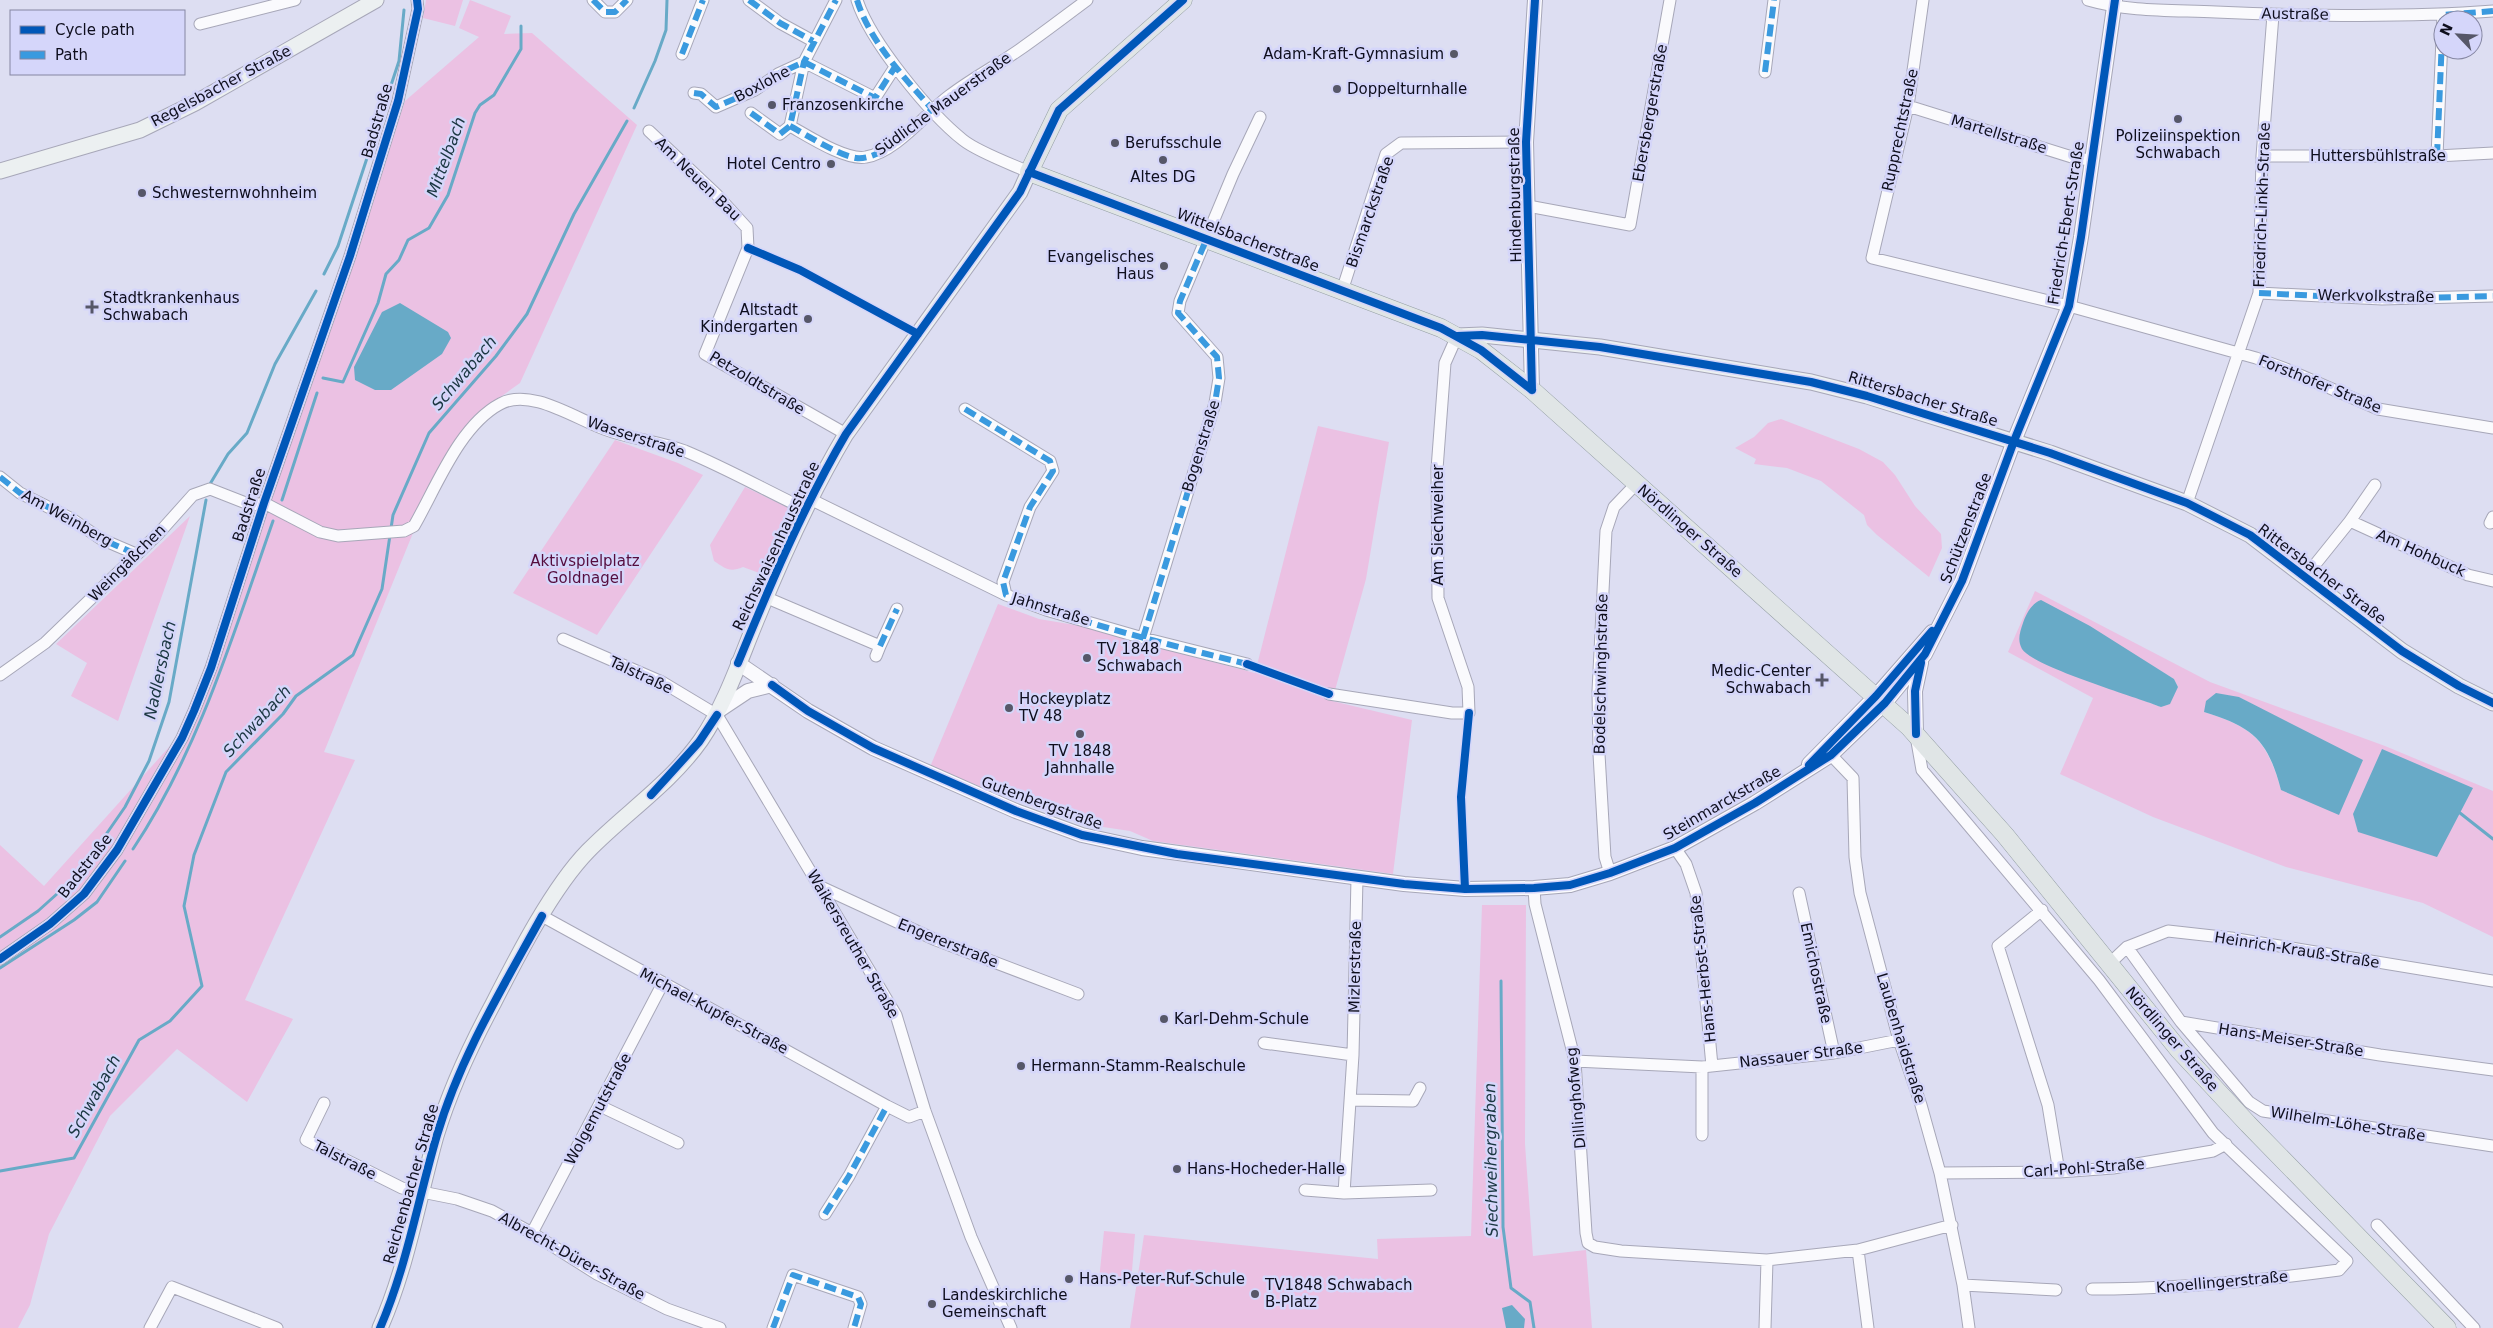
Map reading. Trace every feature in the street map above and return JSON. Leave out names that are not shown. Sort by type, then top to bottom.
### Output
[{"type":"main road","name":"Regelsbacher Straße","points":[[0,172],[140,130],[195,103],[376,0]]},
{"type":"main road","points":[[1030,172],[1059,110],[1183,0]]},
{"type":"main road","name":"Wittelsbacherstraße","points":[[1030,172],[1207,238],[1456,336]]},
{"type":"main road","name":"Reichswaisenhausstraße","points":[[718,713],[807,504],[846,434],[1020,192],[1030,172]]},
{"type":"main road","name":"Rittersbacher Straße","points":[[1456,336],[1482,335],[1531,342],[1600,348],[1811,382],[1867,396],[2014,441],[2186,502],[2250,535],[2402,651],[2459,686],[2493,703]]},
{"type":"main road","name":"Nördlinger Straße","points":[[1456,336],[1481,350],[1532,390],[1916,734],[2005,835],[2179,1050],[2248,1124],[2447,1328]]},
{"type":"main road","name":"Reichenbacher Straße","points":[[380,1328],[399,1275],[437,1134],[461,1070],[493,1004],[562,884],[586,853],[620,820],[651,795],[678,768],[699,742],[718,713]]},
{"type":"street","points":[[200,24],[295,0]]},
{"type":"street","name":"Badstraße","points":[[0,959],[50,924],[84,894],[117,850],[182,738],[203,691],[264,503],[350,256],[395,110],[418,9],[417,0]]},
{"type":"street","points":[[593,0],[605,12],[615,12],[627,0]]},
{"type":"street","points":[[682,54],[703,0]]},
{"type":"street","points":[[749,0],[780,23],[813,42]]},
{"type":"street","name":"Boxlohe","points":[[751,113],[780,134],[790,126],[804,62],[836,0]]},
{"type":"street","points":[[857,0],[861,13],[895,67],[932,109],[964,141],[1030,172]]},
{"type":"street","name":"Südliche Mauerstraße","points":[[790,126],[855,158],[868,157],[884,149],[914,128],[932,109],[1020,49],[1087,0]]},
{"type":"street","name":"Hindenburgstraße","points":[[1532,390],[1526,142],[1535,0]]},
{"type":"street","name":"Ebersbergerstraße","points":[[1528,206],[1630,225],[1670,0]]},
{"type":"street","points":[[1765,72],[1774,0]]},
{"type":"street","name":"Rupprechtstraße","points":[[1872,258],[1908,106],[1923,0]]},
{"type":"street","name":"Austraße","points":[[2088,0],[2114,4],[2273,15],[2433,15]]},
{"type":"street","points":[[2226,12],[2227,0]]},
{"type":"street","name":"Friedrich-Ebert-Straße","points":[[2014,441],[2069,306],[2081,237],[2114,4]]},
{"type":"street","name":"Friedrich-Linkh-Straße","points":[[2186,502],[2259,293],[2262,156],[2273,15]]},
{"type":"street","points":[[2437,156],[2441,60]]},
{"type":"street","points":[[804,62],[875,98],[895,67]]},
{"type":"street","name":"Boxlohe","points":[[694,92],[701,94],[716,107],[754,90],[778,74],[804,62]]},
{"type":"street","name":"Martellstraße","points":[[1908,106],[2075,158],[2091,160]]},
{"type":"street","points":[[1207,238],[1233,174],[1260,118]]},
{"type":"street","name":"Am Neuen Bau","points":[[649,131],[717,195],[747,228]]},
{"type":"street","name":"Bismarckstraße","points":[[1342,291],[1386,154],[1401,143],[1526,142]]},
{"type":"street","name":"Huttersbühlstraße","points":[[2262,156],[2437,156],[2493,153]]},
{"type":"street","name":"Petzoldtstraße","points":[[747,228],[748,248],[705,354],[846,434]]},
{"type":"street","name":"Bogenstraße","points":[[1143,638],[1216,403],[1219,378],[1217,357],[1178,313],[1180,301],[1207,238]]},
{"type":"street","name":"Forsthofer Straße","points":[[1872,258],[2069,306],[2286,368],[2378,409],[2493,428]]},
{"type":"street","name":"Werkvolkstraße","points":[[2259,293],[2382,299],[2493,296]]},
{"type":"street","name":"Am Siechweiher","points":[[1329,694],[1452,713],[1469,713],[1468,687],[1438,598],[1437,469],[1445,363],[1456,336]]},
{"type":"street","name":"Wasserstraße","points":[[264,503],[320,532],[338,536],[404,531],[414,526],[450,456],[482,417],[502,403],[519,400],[544,403],[605,430],[684,451],[807,504]]},
{"type":"street","name":"Jahnstraße","points":[[965,409],[1050,461],[1053,471],[1030,507],[1003,582],[1006,595],[1046,610],[1143,638],[1247,664]]},
{"type":"street","name":"Schützenstraße","points":[[1916,734],[1914,692],[1919,669],[1962,581],[2014,441]]},
{"type":"street","name":"Am Weinberg","points":[[0,477],[20,493],[72,520],[101,538],[136,554]]},
{"type":"street","name":"Bodelschwinghstraße","points":[[1610,873],[1605,857],[1599,754],[1598,691],[1606,531],[1614,507],[1636,484]]},
{"type":"street","points":[[2305,577],[2350,521],[2375,485]]},
{"type":"street","name":"Weingäßchen","points":[[0,675],[46,643],[159,532],[193,495],[210,489],[251,505],[264,503]]},
{"type":"street","name":"Reichswaisenhausstraße","points":[[807,504],[1006,595]]},
{"type":"street","name":"Am Hohbuck","points":[[2350,521],[2468,575],[2493,581]]},
{"type":"street","points":[[766,597],[878,651],[897,609]]},
{"type":"street","name":"Schützenstraße","points":[[1880,700],[1911,653],[1940,623]]},
{"type":"street","name":"Talstraße","points":[[563,640],[662,682],[718,713]]},
{"type":"street","name":"Schützenstraße","points":[[1880,700],[1925,654]]},
{"type":"street","name":"Gutenbergstraße","points":[[738,663],[808,711],[873,748],[1016,811],[1082,835],[1177,854],[1357,878]]},
{"type":"street","points":[[718,713],[748,691],[772,685]]},
{"type":"street","name":"Steinmarckstraße","points":[[1357,878],[1465,889],[1534,888],[1570,885],[1610,873],[1675,848],[1831,755],[1880,700]]},
{"type":"street","name":"Steinmarckstraße","points":[[1804,771],[1820,751],[1880,700]]},
{"type":"street","name":"Waikersreuther Straße","points":[[718,713],[896,1015],[925,1111],[972,1237],[1011,1328]]},
{"type":"street","name":"Nördlinger Straße","points":[[1916,734],[1922,770],[2042,910],[2099,980],[2213,1133],[2347,1261]]},
{"type":"street","name":"Laubenhaidstraße","points":[[1831,755],[1853,778],[1855,857],[1860,893],[1899,1040],[1921,1105],[1940,1173],[1964,1285],[1969,1328]]},
{"type":"street","name":"Hans-Herbst-Straße","points":[[1675,848],[1686,864],[1696,893],[1707,1066]]},
{"type":"street","name":"Mizlerstraße","points":[[1344,1193],[1353,1055],[1357,878]]},
{"type":"street","name":"Engererstraße","points":[[821,887],[936,940],[1078,994]]},
{"type":"street","name":"Dillinghofweg","points":[[1534,888],[1535,904],[1575,1061],[1588,1242],[1595,1247],[1621,1251],[1767,1260]]},
{"type":"street","name":"Emichostraße","points":[[1799,893],[1834,1053]]},
{"type":"street","points":[[2042,910],[1998,946],[2048,1105],[2059,1172]]},
{"type":"street","name":"Michael-Kupfer-Straße","points":[[542,916],[887,1106],[909,1117],[925,1111]]},
{"type":"street","name":"Heinrich-Krauß-Straße","points":[[2109,964],[2127,947],[2168,931],[2231,938],[2493,981]]},
{"type":"street","points":[[2127,947],[2181,1022]]},
{"type":"street","name":"Wolgemutstraße","points":[[532,1233],[663,984]]},
{"type":"street","name":"Hans-Meiser-Straße","points":[[2181,1022],[2380,1055],[2493,1070]]},
{"type":"street","name":"Wilhelm-Löhe-Straße","points":[[2181,1022],[2249,1102],[2262,1112],[2493,1146]]},
{"type":"street","name":"Nassauer Straße","points":[[1575,1061],[1707,1066],[1834,1053],[1899,1040]]},
{"type":"street","points":[[1264,1043],[1353,1055]]},
{"type":"street","points":[[1702,1135],[1707,1066]]},
{"type":"street","points":[[1350,1100],[1413,1101],[1420,1088]]},
{"type":"street","name":"Talstraße","points":[[324,1103],[306,1140],[402,1188],[422,1192]]},
{"type":"street","points":[[600,1106],[678,1143]]},
{"type":"street","points":[[825,1214],[849,1176],[887,1106]]},
{"type":"street","name":"Carl-Pohl-Straße","points":[[1940,1173],[2059,1172],[2156,1162],[2213,1151],[2226,1144]]},
{"type":"street","points":[[1305,1190],[1344,1193],[1431,1190]]},
{"type":"street","name":"Albrecht-Dürer-Straße","points":[[422,1192],[457,1199],[492,1211],[605,1278],[668,1309],[720,1328]]},
{"type":"street","points":[[1765,1328],[1767,1260],[1858,1250],[1952,1225]]},
{"type":"street","points":[[2377,1226],[2474,1328]]},
{"type":"street","points":[[1858,1250],[1868,1328]]},
{"type":"street","name":"Knoellingerstraße","points":[[2092,1289],[2141,1289],[2270,1279],[2339,1270],[2347,1261]]},
{"type":"street","points":[[773,1328],[793,1275],[858,1297],[861,1304],[854,1328]]},
{"type":"street","points":[[1964,1285],[2056,1290]]},
{"type":"street","points":[[150,1328],[172,1287],[272,1327]]},
{"type":"green space","points":[[426,0],[463,0],[455,26],[423,18]]},
{"type":"green space","points":[[470,0],[511,16],[504,34],[532,33],[637,125],[520,383],[474,416],[415,528],[324,752],[355,760],[245,1000],[293,1019],[247,1102],[177,1049],[110,1116],[49,1234],[30,1305],[18,1328],[0,1328],[0,845],[44,886],[179,736],[317,364],[405,101],[479,37],[459,28]]},
{"type":"green space","points":[[1781,419],[1859,449],[1883,462],[1895,475],[1915,506],[1941,534],[1942,548],[1929,577],[1877,535],[1867,525],[1864,515],[1821,481],[1787,468],[1754,464],[1756,459],[1735,448],[1754,437],[1768,423]]},
{"type":"green space","name":"TV 1848 Schwabach","points":[[1318,426],[1389,442],[1366,579],[1332,701],[1412,720],[1393,874],[1153,841],[1130,831],[1083,824],[930,767],[998,604],[1039,619],[1099,629],[1141,643],[1255,673]]},
{"type":"green space","name":"Aktivspielplatz Goldnagel","points":[[615,440],[678,463],[703,475],[597,635],[513,593]]},
{"type":"green space","points":[[745,487],[791,509],[762,574],[743,567],[734,570],[724,568],[714,561],[710,545]]},
{"type":"green space","points":[[190,516],[118,721],[71,696],[87,663],[56,644]]},
{"type":"green space","points":[[2035,591],[2210,682],[2385,746],[2493,791],[2493,937],[2423,903],[2286,867],[2153,817],[2060,774],[2093,698],[2008,652]],"holes":[[[2133,654],[2174,679],[2178,687],[2161,707],[2132,696]],[[2239,697],[2292,726],[2281,790],[2270,759],[2256,738],[2235,723],[2204,712]]]},
{"type":"green space","points":[[1482,905],[1526,905],[1525,1144],[1533,1256],[1586,1250],[1592,1328],[1130,1328],[1144,1235],[1378,1259],[1377,1239],[1471,1236]]},
{"type":"green space","points":[[1104,1231],[1135,1234],[1131,1283],[1099,1280]]},
{"type":"water","points":[[400,303],[448,332],[451,338],[442,354],[391,390],[375,390],[355,380],[354,367],[382,312]]},
{"type":"water","points":[[2041,600],[2090,626],[2174,679],[2178,687],[2170,704],[2161,707],[2065,673],[2030,656],[2020,646],[2020,633],[2030,609]]},
{"type":"water","points":[[2216,693],[2239,697],[2363,760],[2339,815],[2281,790],[2270,759],[2264,747],[2256,738],[2235,723],[2204,712],[2206,701]]},
{"type":"water","points":[[2382,749],[2473,788],[2437,857],[2358,832],[2353,814]]},
{"type":"water","points":[[1512,1305],[1525,1319],[1524,1328],[1506,1328],[1502,1308]]},
{"type":"waterway","name":"Schwabach","points":[[634,108],[655,61],[666,30],[667,0]]},
{"type":"waterway","name":"Nadlersbach","points":[[324,274],[338,246],[399,61],[404,10]]},
{"type":"waterway","name":"Mittelbach","points":[[323,378],[343,382],[378,303],[386,274],[399,260],[408,240],[429,228],[448,195],[475,113],[480,105],[494,95],[521,49],[521,26]]},
{"type":"waterway","name":"Schwabach","points":[[0,1171],[74,1158],[139,1040],[170,1021],[202,986],[184,906],[194,855],[226,772],[283,714],[296,696],[353,655],[382,589],[393,515],[429,433],[496,356],[527,314],[574,214],[627,121]]},
{"type":"waterway","name":"Nadlersbach","points":[[210,484],[228,454],[247,433],[275,364],[316,291]]},
{"type":"waterway","name":"Mittelbach","points":[[282,500],[317,393]]},
{"type":"waterway","name":"Nadlersbach","points":[[0,937],[38,911],[78,875],[125,807],[149,761],[169,702],[206,500]]},
{"type":"waterway","name":"Mittelbach","points":[[133,849],[177,772],[196,731],[229,647],[273,521]]},
{"type":"waterway","points":[[2460,813],[2493,839]]},
{"type":"waterway","name":"Mittelbach","points":[[0,968],[74,920],[97,902],[125,861]]},
{"type":"waterway","name":"Siechweihergraben","points":[[1501,981],[1503,1227],[1511,1288],[1530,1302],[1534,1328]]},
{"type":"marked path","points":[[593,0],[605,12],[615,12],[627,0]]},
{"type":"marked path","points":[[682,54],[703,0]]},
{"type":"marked path","points":[[749,0],[780,23],[813,41]]},
{"type":"marked path","points":[[751,113],[780,134],[790,126],[804,62],[836,0]]},
{"type":"marked path","points":[[790,126],[841,153],[856,158],[866,157],[876,154],[897,141],[932,109],[899,72],[879,45],[857,0]]},
{"type":"marked path","points":[[1765,72],[1774,0]]},
{"type":"marked path","points":[[2437,156],[2443,15],[2493,11]]},
{"type":"marked path","points":[[804,62],[875,98],[895,67]]},
{"type":"marked path","points":[[694,93],[701,94],[716,107],[755,90],[778,74],[804,62]]},
{"type":"marked path","points":[[1143,638],[1215,403],[1219,378],[1217,357],[1178,313],[1180,301],[1207,238]]},
{"type":"marked path","points":[[2259,293],[2382,299],[2493,296]]},
{"type":"marked path","points":[[965,409],[1050,461],[1053,471],[1030,507],[1003,582],[1006,595],[1095,624],[1247,664]]},
{"type":"marked path","points":[[0,477],[20,493],[72,519],[101,539],[136,554]]},
{"type":"marked path","points":[[880,646],[897,609]]},
{"type":"marked path","points":[[825,1214],[849,1176],[887,1106]]},
{"type":"marked path","points":[[773,1328],[793,1275],[858,1297],[861,1304],[854,1328]]},
{"type":"cycle path","points":[[0,959],[50,924],[84,894],[117,850],[182,738],[194,711],[211,668],[264,503],[350,256],[398,101],[418,9],[417,0]]},
{"type":"cycle path","points":[[738,663],[801,518],[846,434],[1020,192],[1059,110],[1183,0]]},
{"type":"cycle path","points":[[1532,390],[1526,142],[1535,0]]},
{"type":"cycle path","points":[[772,685],[808,711],[873,748],[1016,811],[1082,835],[1177,854],[1404,884],[1465,889],[1534,888],[1570,885],[1610,873],[1675,848],[1755,803],[1831,755],[1885,703],[1925,654],[1962,581],[2014,441],[2069,306],[2081,237],[2115,0]]},
{"type":"cycle path","points":[[1029,172],[1441,328],[1481,350],[1532,390]]},
{"type":"cycle path","points":[[748,248],[800,270],[918,334]]},
{"type":"cycle path","points":[[1457,336],[1482,335],[1600,347],[1811,382],[1867,396],[2050,453],[2187,503],[2250,535],[2402,651],[2459,686],[2493,703]]},
{"type":"cycle path","points":[[1809,765],[1876,696],[1932,631]]},
{"type":"cycle path","points":[[1916,734],[1915,691],[1921,663]]},
{"type":"cycle path","points":[[1247,664],[1329,694]]},
{"type":"cycle path","points":[[1465,889],[1461,797],[1469,713]]},
{"type":"cycle path","points":[[651,795],[699,742],[717,715]]},
{"type":"cycle path","points":[[380,1328],[398,1281],[437,1135],[458,1078],[483,1023],[542,916]]},
{"type":"place","name":"Adam-Kraft-Gymnasium","points":[[1454,54]]},
{"type":"place","name":"Doppelturnhalle","points":[[1337,89]]},
{"type":"place","name":"Franzosenkirche","points":[[772,105]]},
{"type":"place","name":"Polizeiinspektion Schwabach","points":[[2178,119]]},
{"type":"place","name":"Berufsschule","points":[[1115,143]]},
{"type":"place","name":"Altes DG","points":[[1163,160]]},
{"type":"place","name":"Hotel Centro","points":[[831,164]]},
{"type":"place","name":"Schwesternwohnheim","points":[[142,193]]},
{"type":"place","name":"Evangelisches Haus","points":[[1164,266]]},
{"type":"place","name":"Stadtkrankenhaus Schwabach","points":[[92,307]]},
{"type":"place","name":"Altstadt Kindergarten","points":[[808,319]]},
{"type":"place","name":"TV 1848 Schwabach","points":[[1087,658]]},
{"type":"place","name":"Medic-Center Schwabach","points":[[1822,680]]},
{"type":"place","name":"Hockeyplatz TV 48","points":[[1009,708]]},
{"type":"place","name":"TV 1848 Jahnhalle","points":[[1080,734]]},
{"type":"place","name":"Karl-Dehm-Schule","points":[[1164,1019]]},
{"type":"place","name":"Hermann-Stamm-Realschule","points":[[1021,1066]]},
{"type":"place","name":"Hans-Hocheder-Halle","points":[[1177,1169]]},
{"type":"place","name":"Hans-Peter-Ruf-Schule","points":[[1069,1279]]},
{"type":"place","name":"TV1848 Schwabach B-Platz","points":[[1255,1294]]},
{"type":"place","name":"Landeskirchliche Gemeinschaft","points":[[932,1304]]}]
